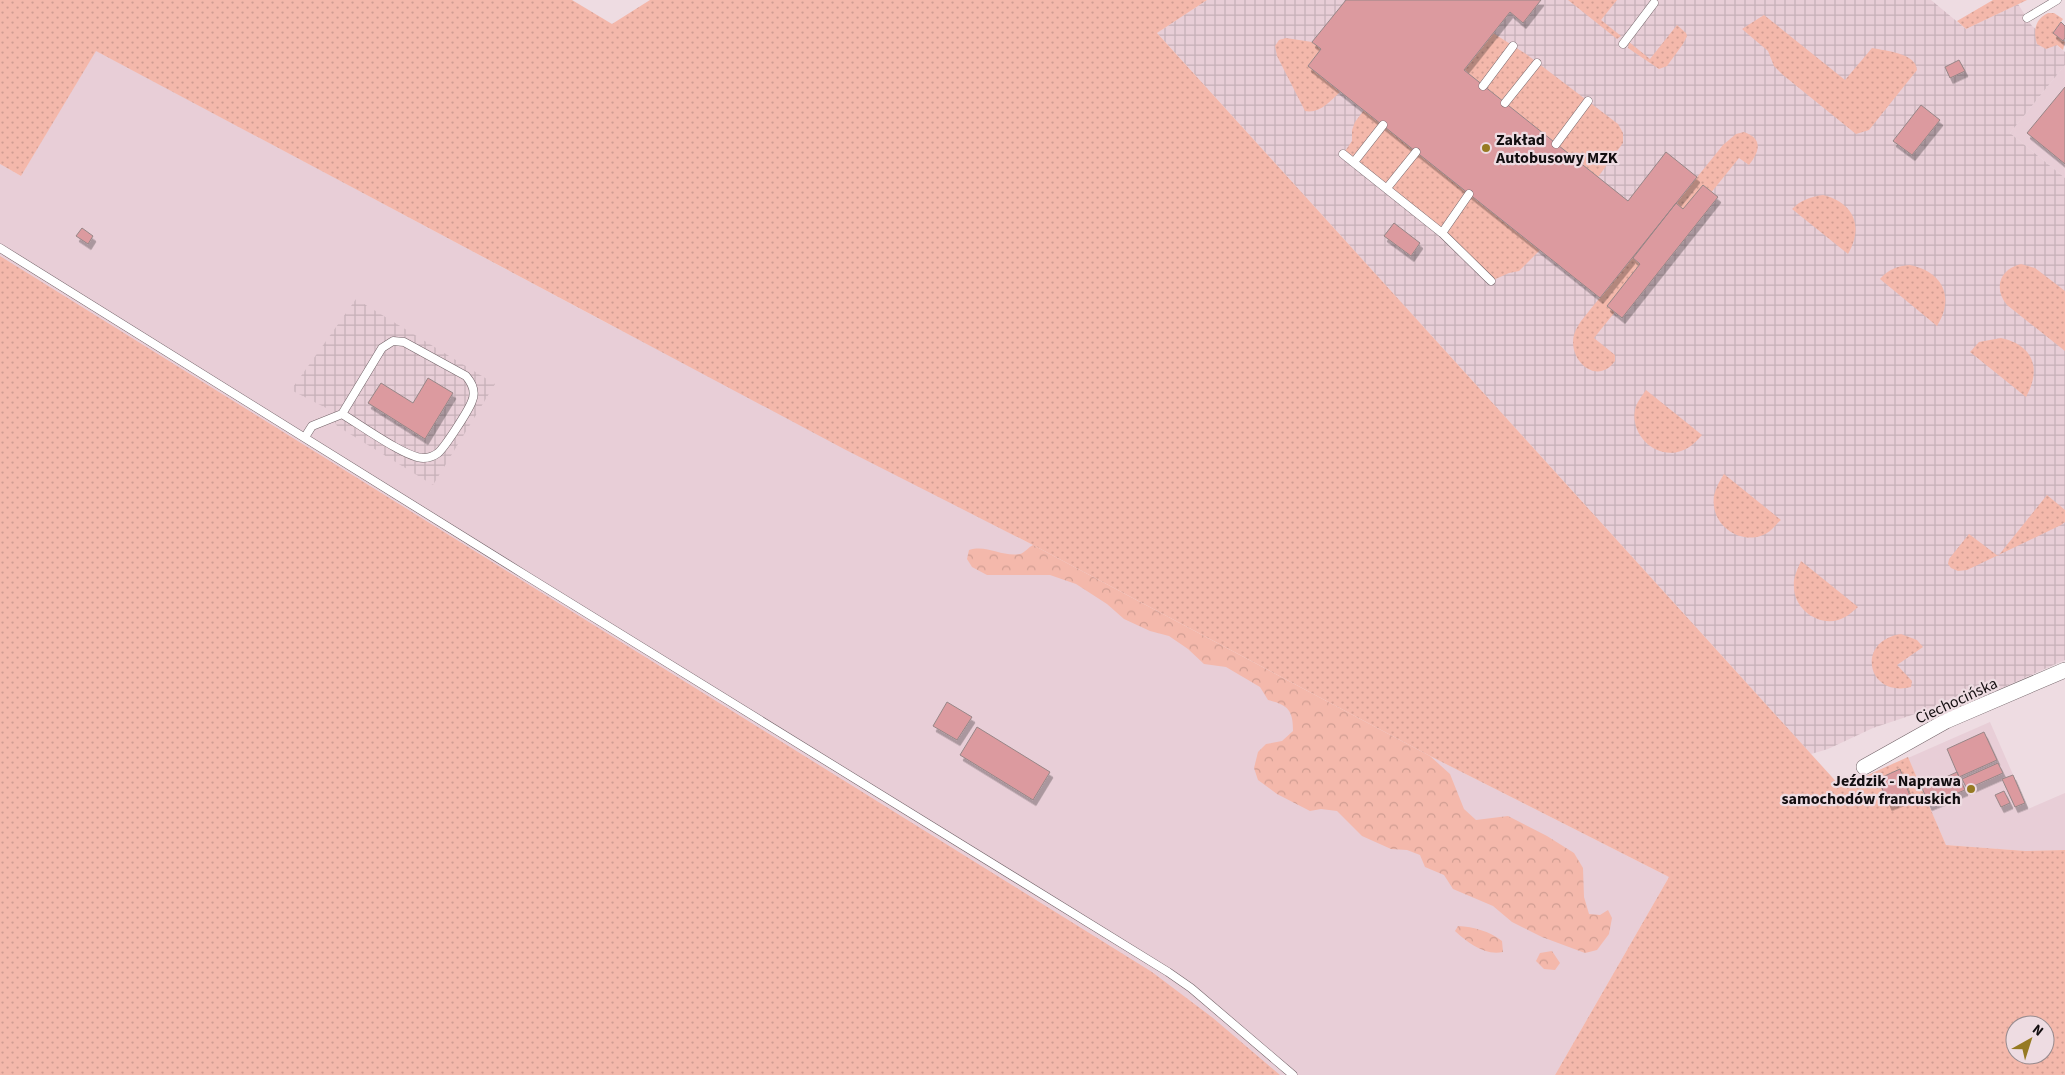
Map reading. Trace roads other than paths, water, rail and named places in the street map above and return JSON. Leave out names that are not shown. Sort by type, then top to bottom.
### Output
[{"type":"street","name":"Ciechocińska","points":[[1864,767],[1946,721],[2065,670]]},
{"type":"lane","points":[[2027,18],[2057,0]]},
{"type":"lane","points":[[1622,44],[1654,3]]},
{"type":"lane","points":[[1483,86],[1513,46]]},
{"type":"lane","points":[[1505,103],[1537,63]]},
{"type":"lane","points":[[1556,144],[1588,101]]},
{"type":"lane","points":[[1354,162],[1382,125]]},
{"type":"lane","points":[[1387,188],[1416,152]]},
{"type":"lane","points":[[1343,154],[1442,233],[1491,281]]},
{"type":"lane","points":[[1442,233],[1469,194]]},
{"type":"lane","points":[[0,248],[1168,972],[1191,988],[1293,1075]]},
{"type":"lane","points":[[305,437],[312,426],[342,414],[382,348],[393,341],[404,342],[466,376],[473,388],[472,401],[441,450],[430,457],[424,458],[410,455],[342,414]]},
{"type":"place","name":"Zakład Autobusowy MZK","points":[[1486,148]]},
{"type":"place","name":"Jeździk - Naprawa samochodów francuskich","points":[[1971,789]]}]
